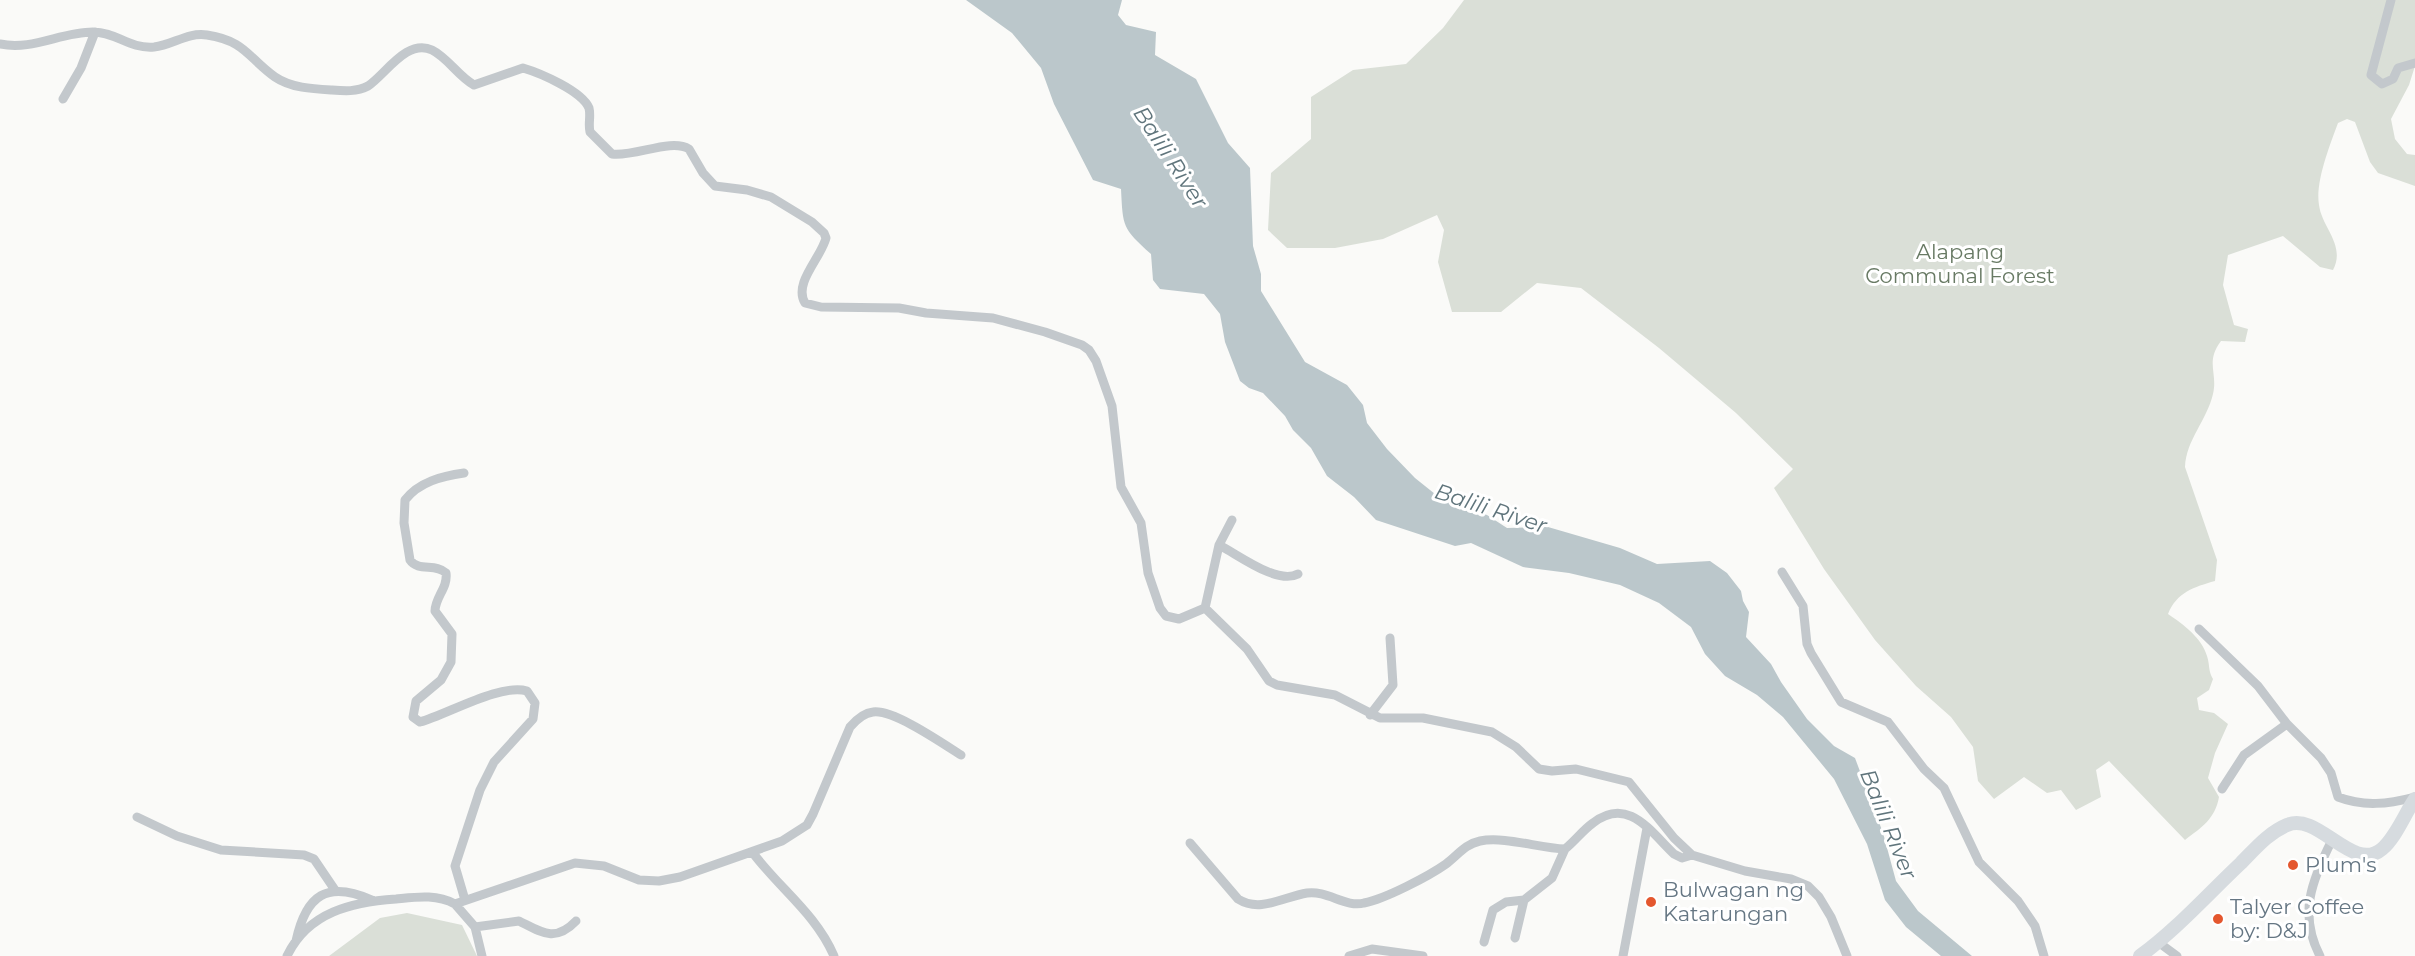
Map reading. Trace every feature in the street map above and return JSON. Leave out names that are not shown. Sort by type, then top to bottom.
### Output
[{"type":"highway","points":[[2140,956],[2158,942],[2214,886],[2279,829],[2299,822],[2312,826],[2332,840],[2360,854],[2380,851],[2415,798]]},
{"type":"street","points":[[2391,0],[2371,75],[2382,84],[2393,79],[2398,68],[2415,63]]},
{"type":"street","points":[[63,99],[81,68],[95,32]]},
{"type":"street","points":[[0,44],[27,46],[66,33],[106,33],[132,45],[148,47],[166,45],[189,35],[215,36],[245,48],[282,81],[310,89],[358,90],[374,81],[395,60],[420,48],[430,49],[442,57],[474,85],[483,84],[513,69],[530,70],[565,87],[585,102],[589,110],[590,132],[612,154],[633,154],[670,146],[685,146],[709,182],[715,186],[763,193],[820,228],[826,238],[802,287],[801,296],[805,303],[821,307],[899,308],[926,313],[993,318],[1082,345],[1096,361],[1112,406],[1121,487],[1141,523],[1148,573],[1160,608],[1171,619],[1205,608]]},
{"type":"street","points":[[464,473],[442,476],[426,483],[405,500],[404,523],[410,560],[418,566],[440,568],[446,573],[446,581],[435,611],[452,634],[454,644],[446,673],[416,700],[413,717],[420,722],[512,690],[527,691],[535,703],[533,719],[494,762],[480,790],[455,866],[465,900]]},
{"type":"street","points":[[1205,608],[1219,545],[1232,520]]},
{"type":"street","points":[[1219,545],[1280,576],[1292,577],[1298,574]]},
{"type":"street","points":[[1782,572],[1800,597],[1811,652],[1841,702],[1888,722],[1908,744],[1918,762],[1944,788],[1979,862],[2018,901],[2035,926],[2044,956]]},
{"type":"street","points":[[1205,608],[1246,649],[1269,681],[1289,689],[1335,695],[1370,715],[1392,720],[1423,718],[1484,730],[1501,736],[1539,769],[1552,771],[1576,769],[1629,782],[1674,838],[1692,855],[1745,871],[1791,879],[1808,886],[1819,897],[1831,917],[1847,956]]},
{"type":"street","points":[[2199,629],[2258,686],[2287,724],[2331,773],[2338,797],[2360,804],[2383,804],[2415,798]]},
{"type":"street","points":[[1370,715],[1393,685],[1390,638]]},
{"type":"street","points":[[455,904],[575,863],[604,866],[639,880],[659,881],[680,877],[782,841],[807,825],[850,727],[866,714],[884,712],[899,718],[961,755]]},
{"type":"street","points":[[2222,789],[2244,755],[2287,724]]},
{"type":"street","points":[[1484,942],[1493,910],[1506,902],[1524,900],[1552,878],[1565,849],[1590,824],[1612,812],[1632,815],[1674,855],[1682,858],[1692,855]]},
{"type":"street","points":[[137,817],[177,836],[221,850],[304,855],[314,859],[335,890]]},
{"type":"street","points":[[1623,956],[1647,828]]},
{"type":"street","points":[[1190,843],[1238,899],[1246,904],[1257,906],[1310,892],[1324,894],[1353,904],[1366,903],[1432,873],[1476,842],[1498,840],[1541,848],[1565,849]]},
{"type":"street","points":[[2320,956],[2309,932],[2308,907],[2319,868],[2332,840]]},
{"type":"street","points":[[753,853],[769,874],[811,916],[824,934],[834,956]]},
{"type":"street","points":[[287,956],[296,940],[301,916],[310,905],[335,890],[344,890],[372,900]]},
{"type":"street","points":[[296,940],[323,916],[347,905],[372,900],[419,896],[441,898],[455,904],[475,927],[482,956]]},
{"type":"street","points":[[1515,938],[1524,900]]},
{"type":"street","points":[[475,927],[515,920],[539,933],[550,934],[562,931],[576,921]]},
{"type":"street","points":[[2158,942],[2177,956]]},
{"type":"street","points":[[1348,956],[1372,949],[1423,956]]},
{"type":"green space","name":"Alapang Communal Forest","points":[[1464,0],[2415,0],[2415,66],[2409,85],[2391,119],[2395,139],[2407,154],[2415,155],[2415,186],[2378,173],[2370,162],[2355,122],[2347,119],[2338,123],[2324,164],[2318,196],[2321,213],[2337,253],[2333,270],[2320,267],[2283,236],[2228,255],[2223,285],[2234,325],[2248,329],[2245,342],[2221,341],[2216,348],[2213,361],[2213,394],[2189,448],[2185,467],[2217,560],[2215,581],[2193,588],[2181,595],[2168,614],[2186,627],[2205,649],[2213,679],[2209,690],[2197,698],[2199,710],[2214,713],[2228,724],[2215,753],[2208,778],[2219,797],[2217,805],[2211,817],[2202,826],[2185,840],[2109,761],[2096,770],[2101,797],[2076,810],[2061,790],[2047,793],[2024,777],[1994,799],[1978,781],[1973,747],[1951,717],[1916,686],[1875,640],[1824,569],[1774,488],[1793,469],[1736,413],[1659,348],[1581,288],[1537,283],[1501,312],[1452,312],[1438,262],[1444,230],[1437,215],[1383,239],[1335,248],[1287,248],[1268,230],[1271,173],[1311,139],[1311,97],[1353,70],[1406,64],[1443,28]]},
{"type":"green space","points":[[407,913],[462,925],[477,956],[329,956],[380,918]]},
{"type":"water","name":"Balili River","points":[[966,0],[1122,0],[1118,15],[1126,25],[1156,32],[1155,55],[1196,79],[1228,143],[1250,168],[1253,246],[1261,274],[1261,291],[1305,362],[1347,385],[1363,405],[1367,423],[1387,449],[1415,478],[1440,498],[1487,515],[1507,528],[1548,527],[1620,548],[1657,564],[1710,561],[1727,573],[1741,591],[1749,612],[1746,637],[1771,664],[1807,719],[1834,746],[1855,758],[1883,833],[1896,881],[1918,911],[1972,956],[1941,956],[1906,927],[1885,900],[1867,844],[1834,779],[1783,717],[1757,695],[1725,676],[1705,654],[1691,627],[1659,603],[1620,585],[1569,573],[1523,567],[1471,543],[1455,546],[1376,520],[1354,497],[1327,476],[1311,448],[1293,430],[1285,416],[1263,393],[1249,388],[1240,381],[1225,342],[1220,314],[1204,294],[1160,289],[1153,280],[1151,254],[1134,238],[1126,226],[1122,212],[1121,189],[1093,180],[1054,104],[1041,68],[1012,33]]},
{"type":"place","name":"Plum's","points":[[2293,865]]},
{"type":"place","name":"Bulwagan ng Katarungan","points":[[1651,902]]},
{"type":"place","name":"Talyer Coffee by: D&J","points":[[2218,919]]}]
